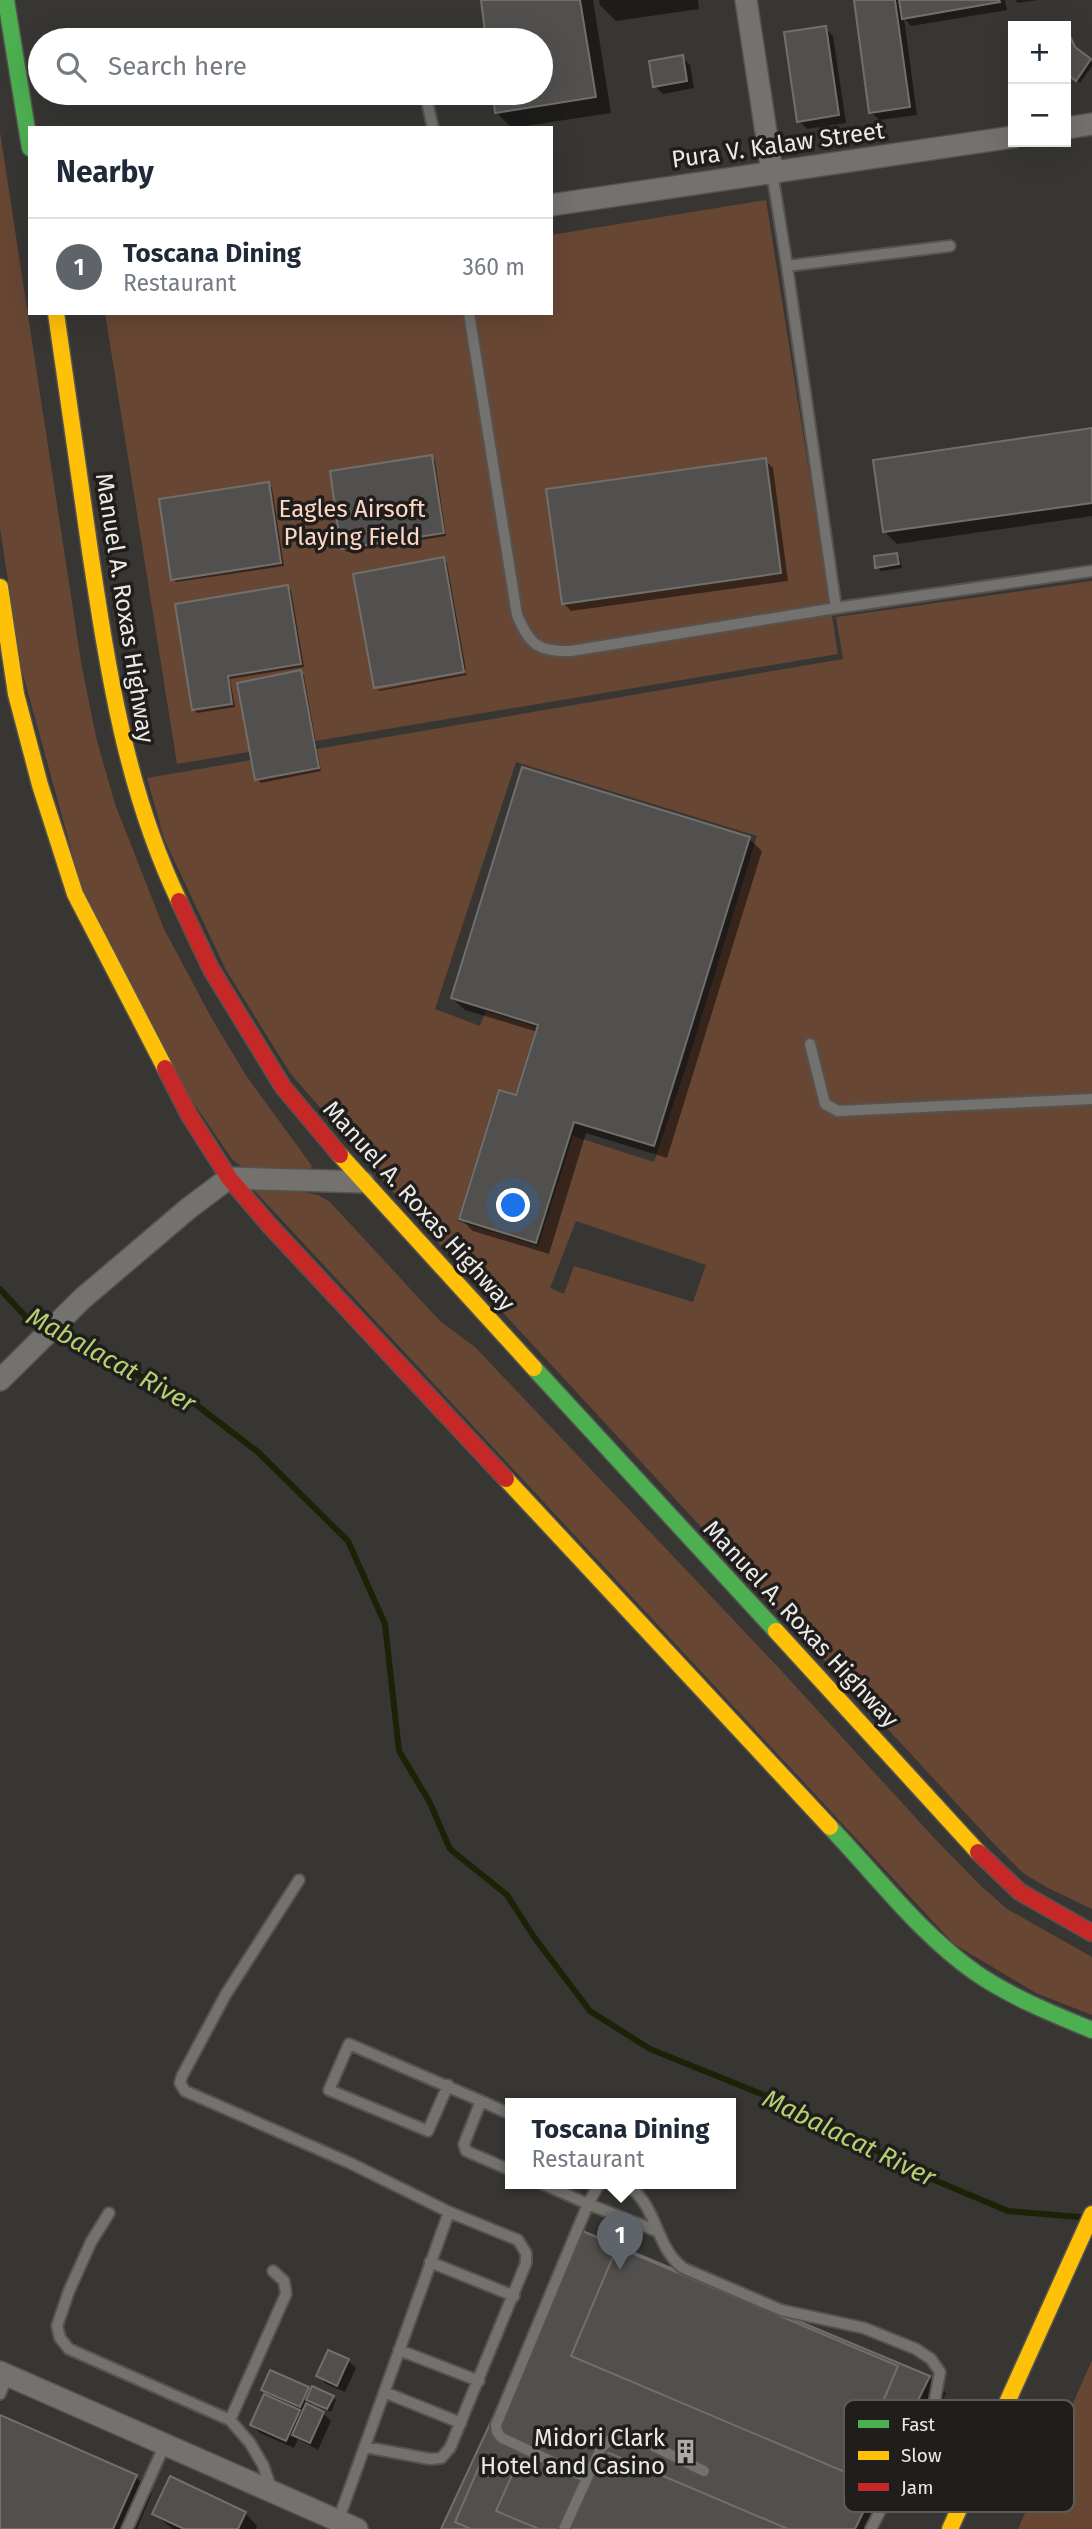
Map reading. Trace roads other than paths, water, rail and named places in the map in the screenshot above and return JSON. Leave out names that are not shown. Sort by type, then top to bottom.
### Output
[{"type":"main road","points":[[6,0],[28,136]]},
{"type":"main road","name":"Manuel A. Roxas Highway","points":[[56,315],[108,674],[125,755],[163,869],[211,969],[283,1087],[363,1182],[986,1860],[1020,1892],[1092,1933]]},
{"type":"main road","points":[[0,587],[16,694],[40,785],[75,894],[189,1115],[229,1178],[289,1246],[934,1938],[976,1973],[1037,2007],[1089,2031]]},
{"type":"main road","points":[[1009,2400],[1092,2214]]},
{"type":"main road","points":[[950,2529],[958,2512]]},
{"type":"street","points":[[747,0],[772,172]]},
{"type":"street","points":[[1071,127],[1092,124]]},
{"type":"street","name":"Pura V. Kalaw Street","points":[[553,205],[1008,138]]},
{"type":"street","points":[[0,1380],[83,1298],[189,1208],[229,1178],[363,1182]]},
{"type":"street","points":[[3,2380],[165,2444],[348,2525]]},
{"type":"lane","points":[[428,105],[433,126]]},
{"type":"lane","points":[[772,172],[836,608]]},
{"type":"lane","points":[[787,266],[950,246]]},
{"type":"lane","points":[[469,315],[517,615],[530,640],[539,647],[554,652],[571,651],[836,608],[1092,571]]},
{"type":"lane","points":[[810,1044],[825,1104],[838,1111],[1092,1099]]},
{"type":"lane","points":[[299,1881],[226,1994],[181,2076],[180,2083],[185,2091],[350,2163],[449,2212],[518,2239],[526,2252],[526,2263],[514,2296],[450,2448],[441,2458],[430,2459],[365,2448]]},
{"type":"lane","points":[[448,2085],[428,2131],[329,2090],[349,2044],[448,2085],[505,2112]]},
{"type":"lane","points":[[481,2101],[464,2148],[505,2168]]},
{"type":"lane","points":[[554,2189],[657,2231]]},
{"type":"lane","points":[[587,2478],[502,2438],[496,2425],[596,2189]]},
{"type":"lane","points":[[633,2189],[644,2202],[665,2249],[672,2260],[683,2268],[781,2310],[864,2328],[916,2349],[931,2359],[940,2372],[934,2400]]},
{"type":"lane","points":[[348,2525],[365,2448],[449,2212]]},
{"type":"lane","points":[[109,2213],[91,2242],[69,2291],[57,2326],[60,2338],[69,2348],[230,2420],[257,2454],[273,2492]]},
{"type":"lane","points":[[430,2262],[514,2296]]},
{"type":"lane","points":[[230,2420],[286,2294],[284,2281],[274,2271]]},
{"type":"lane","points":[[399,2350],[479,2381]]},
{"type":"lane","points":[[384,2392],[461,2423]]},
{"type":"lane","points":[[564,2529],[601,2448],[617,2434],[635,2437],[704,2471]]},
{"type":"lane","points":[[127,2529],[165,2444]]},
{"type":"lane","points":[[871,2529],[879,2512]]},
{"type":"waterway","name":"Mabalacat River","points":[[0,1289],[26,1317],[91,1354],[186,1397],[258,1452],[348,1541],[385,1624],[399,1751],[429,1801],[450,1849],[507,1895],[534,1937],[590,2011],[650,2049],[786,2104],[927,2177],[1008,2211],[1080,2217]]},
{"type":"place","name":"Toscana Dining","points":[[620,2270]]},
{"type":"place","name":"Midori Clark Hotel and Casino","points":[[685,2452]]},
{"type":"park label","name":"Eagles Airsoft Playing Field","points":[[352,523]]}]
